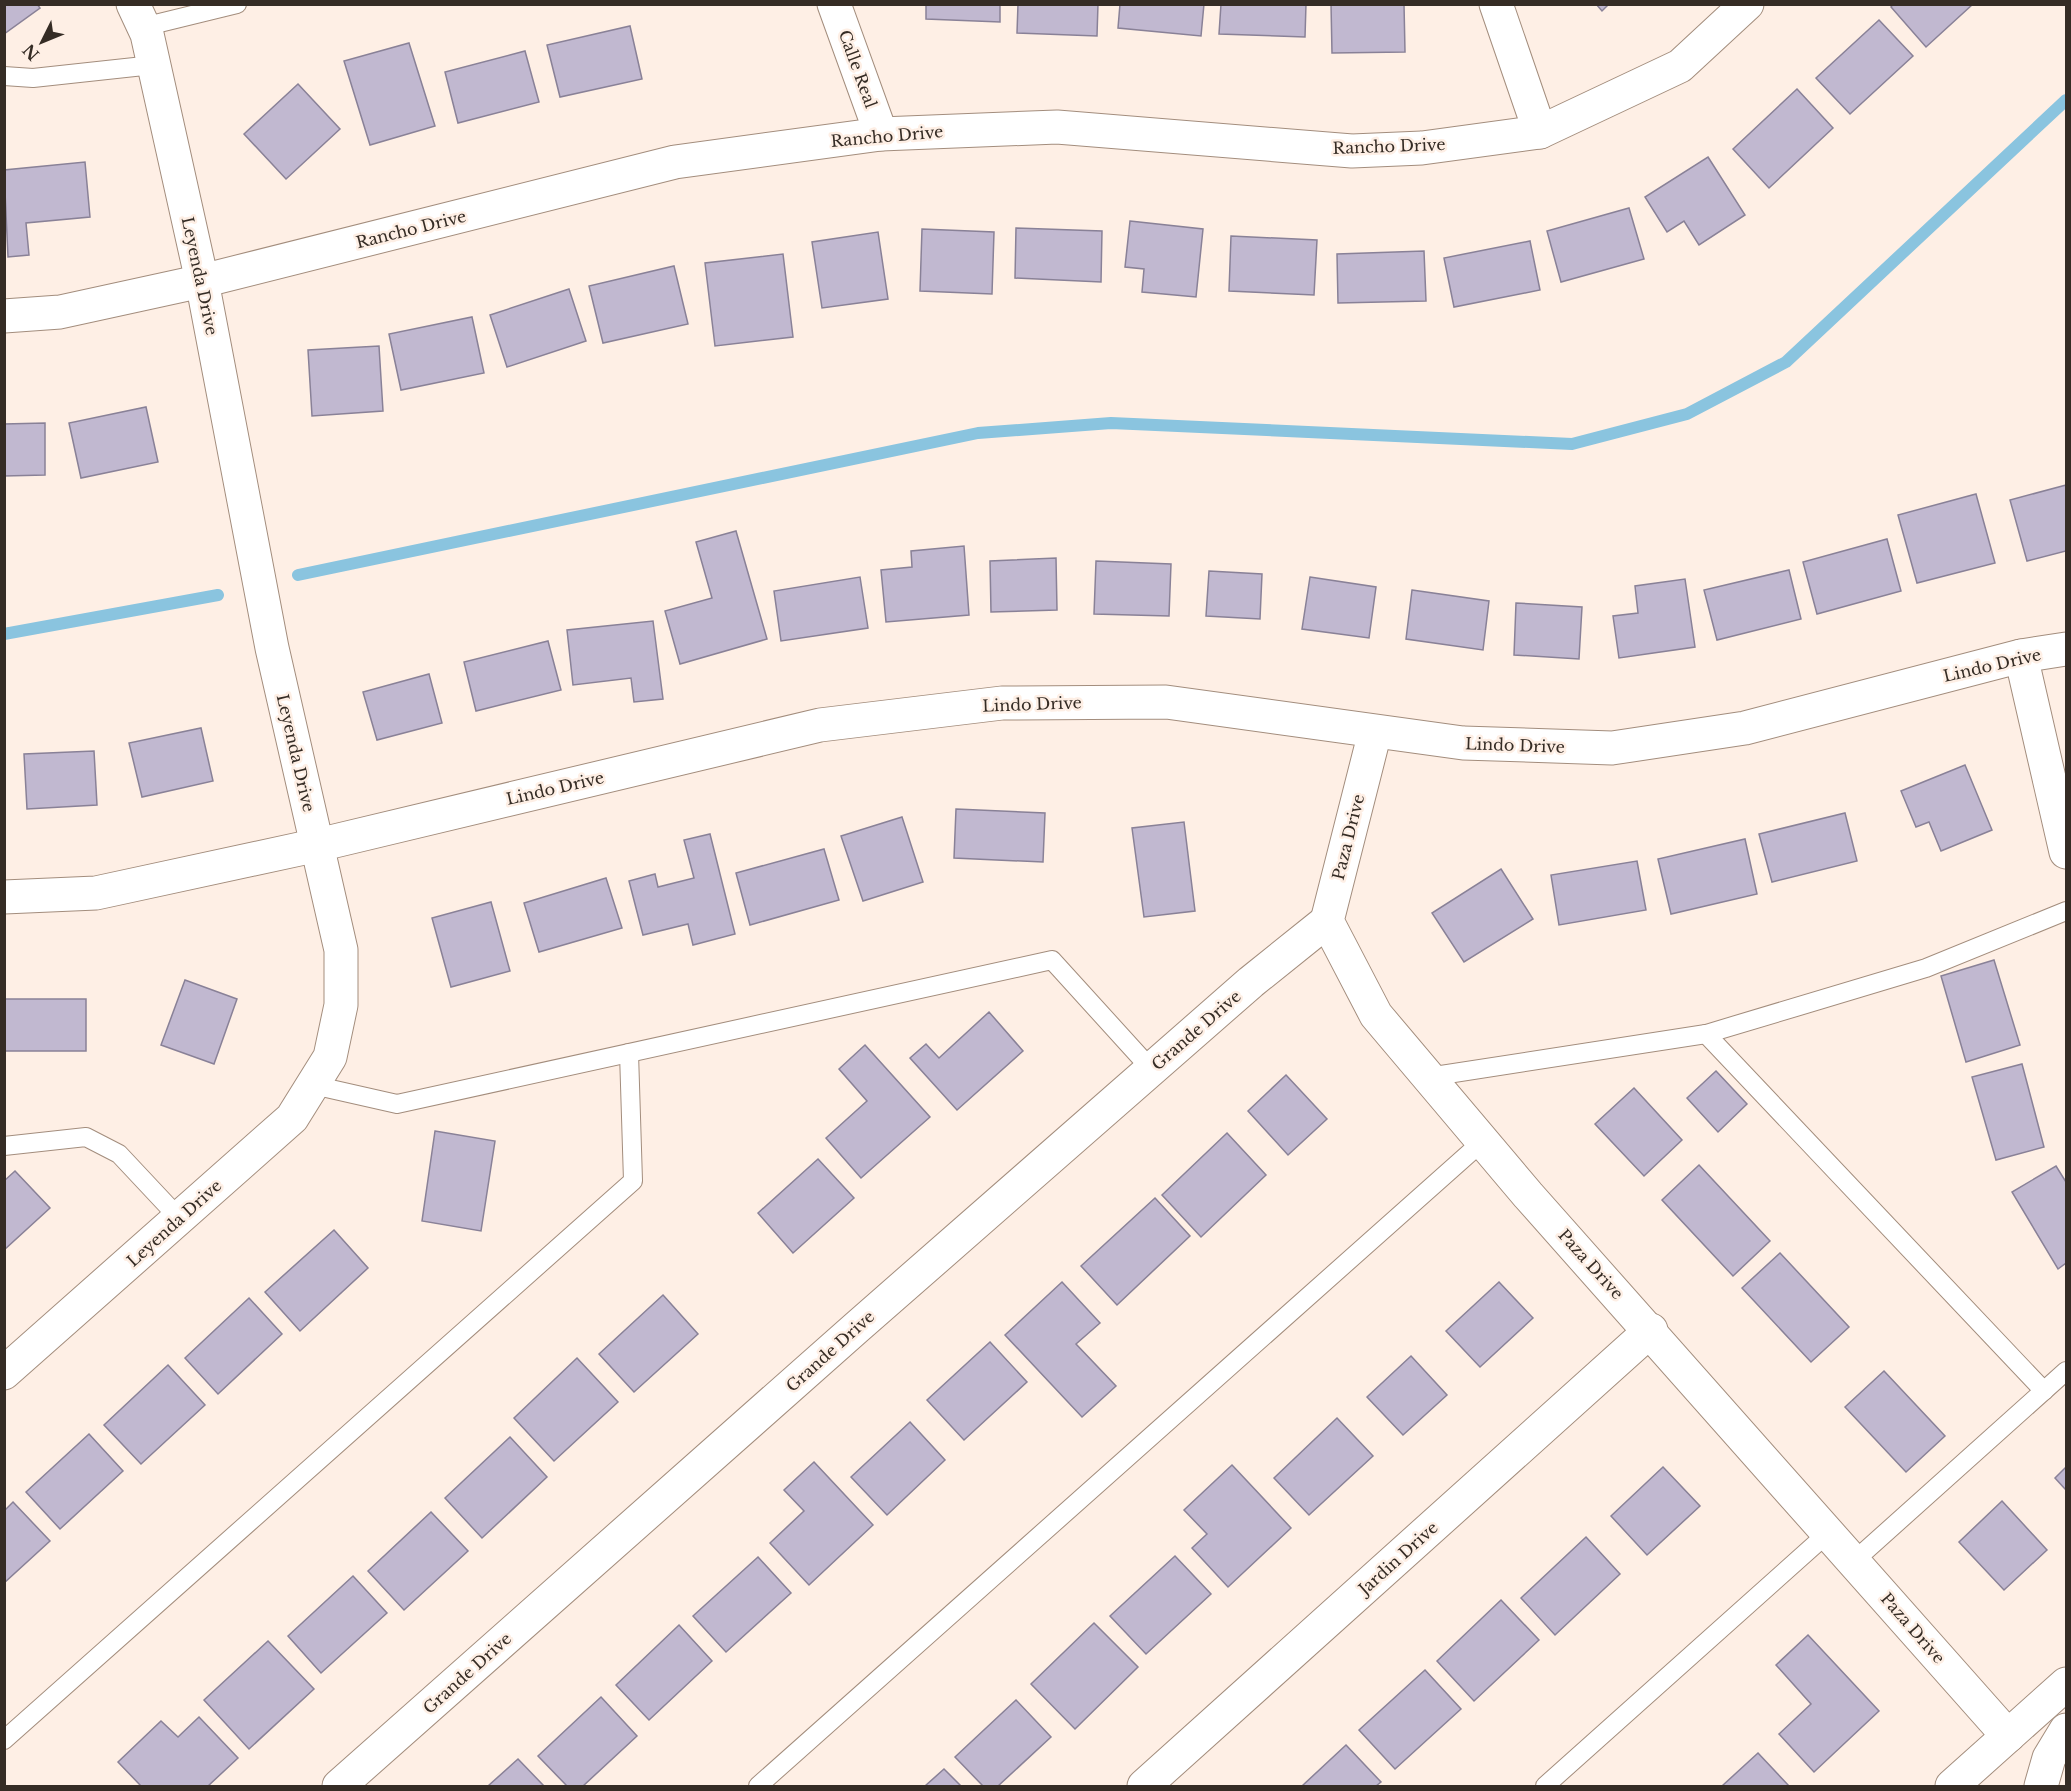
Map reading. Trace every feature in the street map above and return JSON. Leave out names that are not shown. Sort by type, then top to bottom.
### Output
[{"type":"street","name":"Calle Real","points":[[834,4],[880,134]]},
{"type":"street","points":[[1496,4],[1540,132]]},
{"type":"street","name":"Rancho Drive","points":[[4,316],[60,312],[202,281],[675,162],[880,134],[1058,127],[1352,151],[1422,148],[1540,132],[1680,66],[1748,4]]},
{"type":"street","name":"Leyenda Drive","points":[[4,1373],[292,1118],[330,1057],[341,1005],[341,950],[272,648],[202,281],[153,65],[138,16]]},
{"type":"street","name":"Lindo Drive","points":[[4,897],[96,893],[318,845],[820,725],[1002,703],[1167,702],[1463,743],[1612,748],[1745,728],[2021,656],[2067,649]]},
{"type":"street","points":[[2021,656],[2067,852]]},
{"type":"street","name":"Paza Drive","points":[[1375,732],[1327,921],[1376,1015],[1483,1142],[2008,1736]]},
{"type":"street","name":"Grande Drive","points":[[339,1786],[1151,1069],[1251,982],[1327,921]]},
{"type":"street","name":"Jardin Drive","points":[[1144,1786],[1651,1330]]},
{"type":"street","points":[[1952,1786],[2067,1684]]},
{"type":"street","points":[[2041,1786],[2049,1758],[2067,1730]]},
{"type":"lane","points":[[138,16],[237,4]]},
{"type":"lane","points":[[4,76],[33,78],[153,65]]},
{"type":"lane","points":[[1428,1077],[1706,1034],[1926,968],[2067,912]]},
{"type":"lane","points":[[313,1085],[397,1104],[1052,960],[1151,1069]]},
{"type":"lane","points":[[1706,1034],[2044,1391]]},
{"type":"lane","points":[[4,1740],[633,1181],[629,1053]]},
{"type":"lane","points":[[4,1146],[86,1137],[119,1154],[179,1218]]},
{"type":"lane","points":[[758,1786],[1483,1142]]},
{"type":"lane","points":[[1854,1561],[2067,1371]]},
{"type":"lane","points":[[1545,1786],[1829,1532]]},
{"type":"building","points":[[4,4],[37,4],[40,8],[4,34]]},
{"type":"building","points":[[926,4],[1000,4],[1000,22],[926,19]]},
{"type":"building","points":[[1018,4],[1098,4],[1097,36],[1017,33]]},
{"type":"building","points":[[1120,4],[1204,4],[1201,36],[1118,28]]},
{"type":"building","points":[[1221,4],[1306,4],[1305,37],[1219,34]]},
{"type":"building","points":[[1331,4],[1404,4],[1405,52],[1332,53]]},
{"type":"building","points":[[1596,4],[1609,4],[1602,11]]},
{"type":"building","points":[[1893,4],[1973,4],[1926,47],[1891,7]]},
{"type":"building","points":[[1879,20],[1913,56],[1850,114],[1816,78]]},
{"type":"building","points":[[630,26],[642,79],[560,97],[547,45]]},
{"type":"building","points":[[409,43],[435,126],[370,145],[344,61]]},
{"type":"building","points":[[525,51],[539,102],[458,123],[445,72]]},
{"type":"building","points":[[298,84],[340,129],[286,179],[244,134]]},
{"type":"building","points":[[1797,89],[1833,128],[1769,188],[1733,149]]},
{"type":"building","points":[[1708,157],[1745,215],[1699,245],[1684,221],[1667,232],[1645,197]]},
{"type":"building","points":[[85,162],[90,217],[26,223],[29,255],[8,257],[4,170]]},
{"type":"building","points":[[1629,208],[1644,259],[1561,282],[1547,231]]},
{"type":"building","points":[[1130,221],[1203,229],[1196,297],[1142,292],[1144,269],[1125,267]]},
{"type":"building","points":[[1016,228],[1102,231],[1101,282],[1015,278]]},
{"type":"building","points":[[922,229],[994,232],[992,294],[920,291]]},
{"type":"building","points":[[878,232],[888,299],[822,308],[812,242]]},
{"type":"building","points":[[1231,236],[1317,240],[1314,295],[1229,291]]},
{"type":"building","points":[[1530,241],[1540,290],[1454,307],[1444,258]]},
{"type":"building","points":[[1424,251],[1426,301],[1338,303],[1337,254]]},
{"type":"building","points":[[783,254],[793,337],[715,346],[705,263]]},
{"type":"building","points":[[674,266],[688,324],[603,343],[589,286]]},
{"type":"building","points":[[569,289],[586,341],[507,367],[490,315]]},
{"type":"building","points":[[472,317],[484,373],[401,390],[389,334]]},
{"type":"building","points":[[379,346],[383,411],[312,416],[308,350]]},
{"type":"building","points":[[146,407],[158,462],[81,478],[69,423]]},
{"type":"building","points":[[45,423],[45,475],[4,476],[4,424]]},
{"type":"building","points":[[2066,485],[2066,551],[2027,561],[2010,500]]},
{"type":"building","points":[[1976,494],[1995,563],[1917,583],[1898,515]]},
{"type":"building","points":[[736,531],[767,639],[680,664],[665,611],[712,598],[696,542]]},
{"type":"building","points":[[1887,539],[1901,591],[1817,614],[1803,562]]},
{"type":"building","points":[[964,546],[969,615],[886,622],[881,570],[912,567],[911,551]]},
{"type":"building","points":[[1056,558],[1057,610],[991,612],[990,561]]},
{"type":"building","points":[[1096,561],[1171,564],[1169,616],[1094,614]]},
{"type":"building","points":[[1789,570],[1801,619],[1717,640],[1704,590]]},
{"type":"building","points":[[1209,571],[1262,574],[1260,619],[1206,616]]},
{"type":"building","points":[[860,577],[868,628],[781,641],[774,591]]},
{"type":"building","points":[[1310,577],[1376,587],[1369,638],[1302,629]]},
{"type":"building","points":[[1685,579],[1695,647],[1619,658],[1613,616],[1638,613],[1635,586]]},
{"type":"building","points":[[1412,590],[1489,601],[1483,650],[1406,639]]},
{"type":"building","points":[[1516,603],[1582,607],[1579,659],[1514,655]]},
{"type":"building","points":[[653,621],[663,699],[634,702],[631,678],[573,685],[567,630]]},
{"type":"building","points":[[548,641],[561,690],[476,711],[464,662]]},
{"type":"building","points":[[429,674],[442,723],[377,740],[363,692]]},
{"type":"building","points":[[201,728],[213,781],[142,797],[129,743]]},
{"type":"building","points":[[94,751],[97,805],[27,809],[24,754]]},
{"type":"building","points":[[1965,765],[1992,830],[1941,851],[1929,822],[1916,827],[1901,791]]},
{"type":"building","points":[[956,809],[1045,813],[1043,862],[954,858]]},
{"type":"building","points":[[1845,813],[1857,861],[1772,882],[1759,834]]},
{"type":"building","points":[[902,817],[923,882],[863,901],[841,836]]},
{"type":"building","points":[[1184,822],[1195,911],[1144,917],[1132,828]]},
{"type":"building","points":[[710,834],[735,934],[693,945],[688,924],[643,935],[629,881],[655,874],[658,887],[694,878],[684,840]]},
{"type":"building","points":[[1745,839],[1757,894],[1671,914],[1658,859]]},
{"type":"building","points":[[824,849],[839,900],[750,925],[736,873]]},
{"type":"building","points":[[1637,861],[1646,910],[1559,925],[1551,875]]},
{"type":"building","points":[[1501,869],[1533,919],[1464,962],[1432,913]]},
{"type":"building","points":[[606,878],[622,928],[539,952],[524,903]]},
{"type":"building","points":[[491,902],[510,971],[451,987],[432,918]]},
{"type":"building","points":[[1994,960],[2020,1045],[1966,1062],[1941,976]]},
{"type":"building","points":[[185,980],[237,999],[214,1064],[161,1045]]},
{"type":"building","points":[[4,999],[86,999],[86,1051],[4,1051]]},
{"type":"building","points":[[989,1012],[1023,1051],[957,1110],[910,1058],[926,1044],[939,1058]]},
{"type":"building","points":[[865,1045],[930,1117],[861,1178],[826,1138],[867,1101],[839,1069]]},
{"type":"building","points":[[2022,1064],[2044,1147],[1996,1160],[1972,1077]]},
{"type":"building","points":[[1716,1071],[1747,1104],[1718,1132],[1687,1098]]},
{"type":"building","points":[[1286,1075],[1327,1119],[1288,1155],[1248,1111]]},
{"type":"building","points":[[1634,1088],[1682,1140],[1644,1176],[1595,1124]]},
{"type":"building","points":[[435,1131],[495,1141],[481,1231],[422,1221]]},
{"type":"building","points":[[1227,1133],[1266,1175],[1201,1237],[1162,1195]]},
{"type":"building","points":[[818,1159],[854,1198],[793,1253],[758,1213]]},
{"type":"building","points":[[1699,1165],[1770,1241],[1733,1276],[1662,1200]]},
{"type":"building","points":[[2056,1166],[2066,1182],[2066,1263],[2058,1269],[2012,1192]]},
{"type":"building","points":[[15,1171],[50,1208],[4,1250],[4,1181]]},
{"type":"building","points":[[1155,1198],[1190,1236],[1117,1305],[1081,1266]]},
{"type":"building","points":[[334,1230],[368,1268],[300,1331],[265,1292]]},
{"type":"building","points":[[1780,1253],[1849,1327],[1811,1362],[1742,1288]]},
{"type":"building","points":[[1062,1282],[1100,1323],[1076,1344],[1116,1386],[1082,1417],[1005,1335]]},
{"type":"building","points":[[1499,1282],[1533,1318],[1480,1367],[1446,1331]]},
{"type":"building","points":[[663,1295],[698,1334],[634,1392],[599,1354]]},
{"type":"building","points":[[249,1298],[282,1334],[218,1394],[185,1358]]},
{"type":"building","points":[[990,1342],[1027,1382],[964,1440],[927,1400]]},
{"type":"building","points":[[1411,1356],[1447,1395],[1403,1435],[1367,1397]]},
{"type":"building","points":[[577,1358],[618,1402],[554,1461],[514,1418]]},
{"type":"building","points":[[168,1365],[205,1405],[141,1464],[104,1425]]},
{"type":"building","points":[[1884,1371],[1945,1436],[1906,1472],[1845,1407]]},
{"type":"building","points":[[1337,1418],[1373,1456],[1309,1515],[1274,1478]]},
{"type":"building","points":[[910,1422],[945,1460],[887,1515],[851,1477]]},
{"type":"building","points":[[89,1434],[123,1471],[60,1529],[26,1492]]},
{"type":"building","points":[[510,1437],[547,1477],[482,1538],[445,1498]]},
{"type":"building","points":[[814,1462],[873,1525],[809,1585],[770,1543],[804,1511],[784,1490]]},
{"type":"building","points":[[1232,1465],[1291,1528],[1228,1587],[1192,1548],[1207,1534],[1184,1510]]},
{"type":"building","points":[[1663,1467],[1700,1506],[1647,1555],[1611,1516]]},
{"type":"building","points":[[2066,1467],[2066,1490],[2055,1478]]},
{"type":"building","points":[[2002,1501],[2047,1550],[2004,1590],[1959,1542]]},
{"type":"building","points":[[13,1502],[50,1541],[4,1583],[4,1511]]},
{"type":"building","points":[[431,1512],[468,1551],[404,1610],[368,1571]]},
{"type":"building","points":[[1586,1537],[1620,1574],[1555,1635],[1521,1598]]},
{"type":"building","points":[[1175,1556],[1211,1594],[1146,1654],[1110,1616]]},
{"type":"building","points":[[758,1557],[791,1593],[726,1652],[693,1616]]},
{"type":"building","points":[[353,1576],[387,1613],[321,1673],[288,1636]]},
{"type":"building","points":[[1501,1600],[1539,1640],[1474,1701],[1437,1661]]},
{"type":"building","points":[[1094,1623],[1138,1667],[1075,1729],[1031,1684]]},
{"type":"building","points":[[679,1625],[712,1661],[649,1720],[616,1685]]},
{"type":"building","points":[[1808,1635],[1879,1711],[1814,1772],[1779,1734],[1811,1704],[1776,1665]]},
{"type":"building","points":[[268,1641],[314,1689],[249,1749],[204,1700]]},
{"type":"building","points":[[1425,1670],[1461,1709],[1395,1769],[1359,1730]]},
{"type":"building","points":[[601,1697],[637,1736],[583,1786],[567,1786],[538,1756]]},
{"type":"building","points":[[1016,1700],[1051,1737],[998,1786],[983,1786],[955,1757]]},
{"type":"building","points":[[199,1717],[238,1758],[208,1786],[141,1786],[118,1762],[161,1721],[178,1737]]},
{"type":"building","points":[[1346,1745],[1381,1782],[1376,1786],[1302,1786]]},
{"type":"building","points":[[1758,1753],[1789,1786],[1722,1786]]},
{"type":"building","points":[[518,1759],[544,1786],[488,1786]]},
{"type":"building","points":[[944,1769],[961,1786],[925,1786]]},
{"type":"waterway","points":[[298,575],[978,433],[1111,423],[1572,444],[1687,414],[1786,362],[2066,100]]},
{"type":"waterway","points":[[4,634],[218,595]]}]
